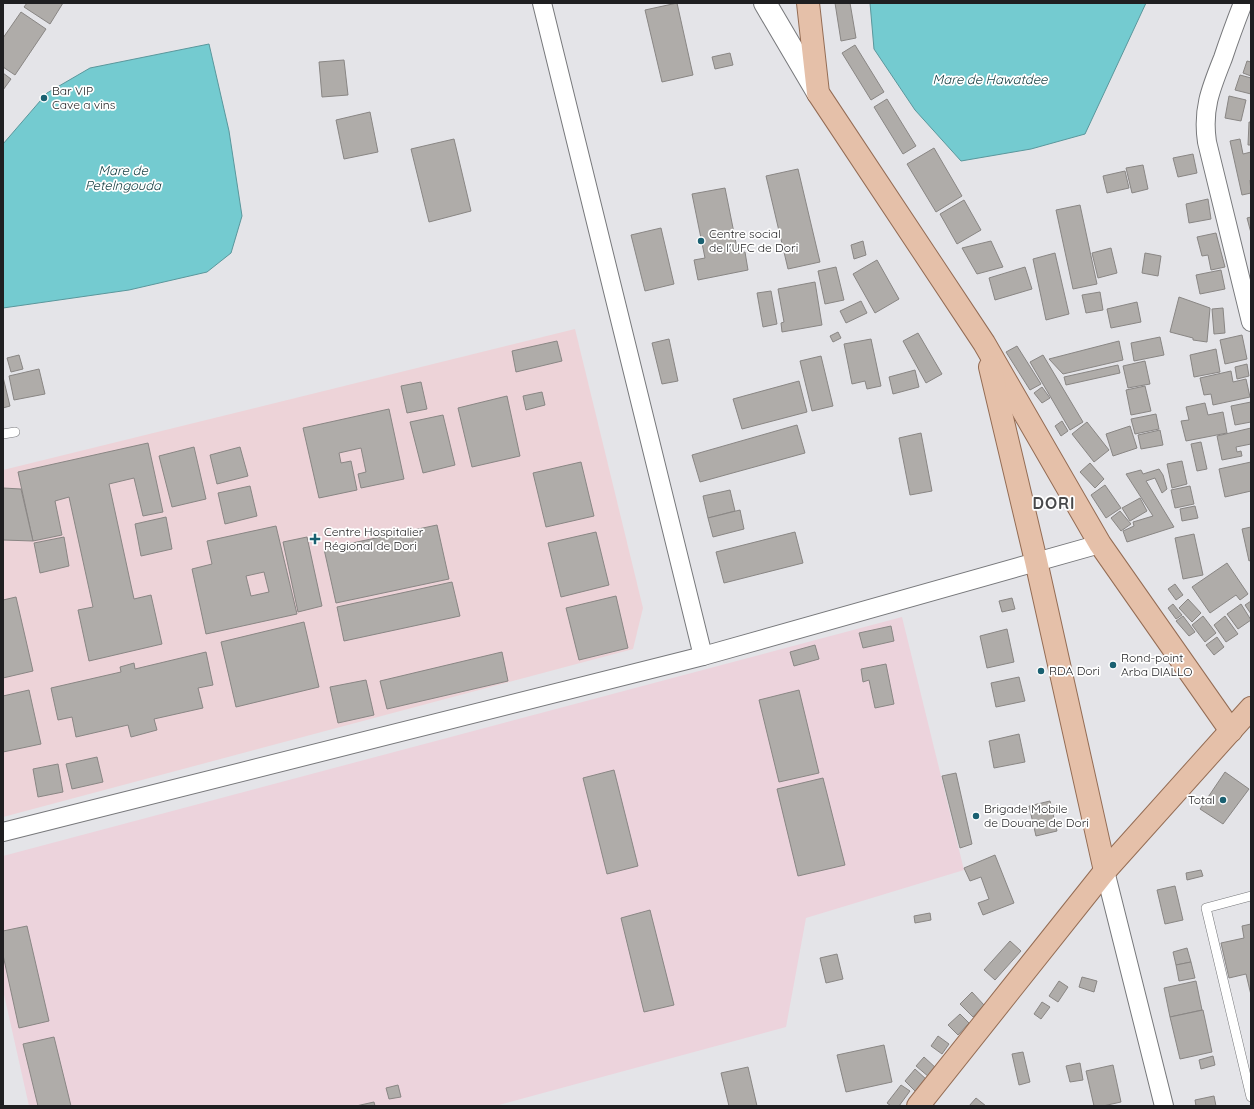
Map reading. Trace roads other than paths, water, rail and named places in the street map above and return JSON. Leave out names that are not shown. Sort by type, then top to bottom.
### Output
[{"type":"main road","points":[[765,3],[818,93],[984,343],[1100,544],[1231,730]]},
{"type":"main road","points":[[808,3],[818,93]]},
{"type":"main road","points":[[984,343],[1036,561],[1105,871]]},
{"type":"main road","points":[[918,1106],[1105,871],[1251,708]]},
{"type":"street","points":[[542,3],[703,656]]},
{"type":"street","points":[[1243,3],[1208,97],[1205,114],[1205,132],[1251,322]]},
{"type":"street","points":[[3,832],[703,656],[1100,544]]},
{"type":"street","points":[[1105,871],[1164,1106]]},
{"type":"lane","points":[[3,434],[15,432]]},
{"type":"lane","points":[[1251,896],[1206,908],[1251,1097]]},
{"type":"water","name":"Mare de Hawatdee","points":[[870,3],[1146,3],[1085,134],[1031,149],[961,161],[915,110],[874,49]]},
{"type":"water","name":"Mare de Petelngouda","points":[[209,44],[229,131],[242,216],[231,253],[207,272],[129,290],[3,308],[3,144],[47,93],[90,68]]},
{"type":"place","name":"Bar VIP Cave a vins","points":[[44,98]]},
{"type":"place","name":"Centre social de l'UFC de Dori","points":[[701,241]]},
{"type":"place","name":"Centre Hospitalier Régional de Dori","points":[[315,539]]},
{"type":"place","name":"Rond-point Arba DIALLO","points":[[1113,665]]},
{"type":"place","name":"RDA Dori","points":[[1041,671]]},
{"type":"place","name":"Total","points":[[1223,800]]},
{"type":"place","name":"Brigade Mobile de Douane de Dori","points":[[976,816]]},
{"type":"district","name":"DORI","points":[[1054,503]]}]
